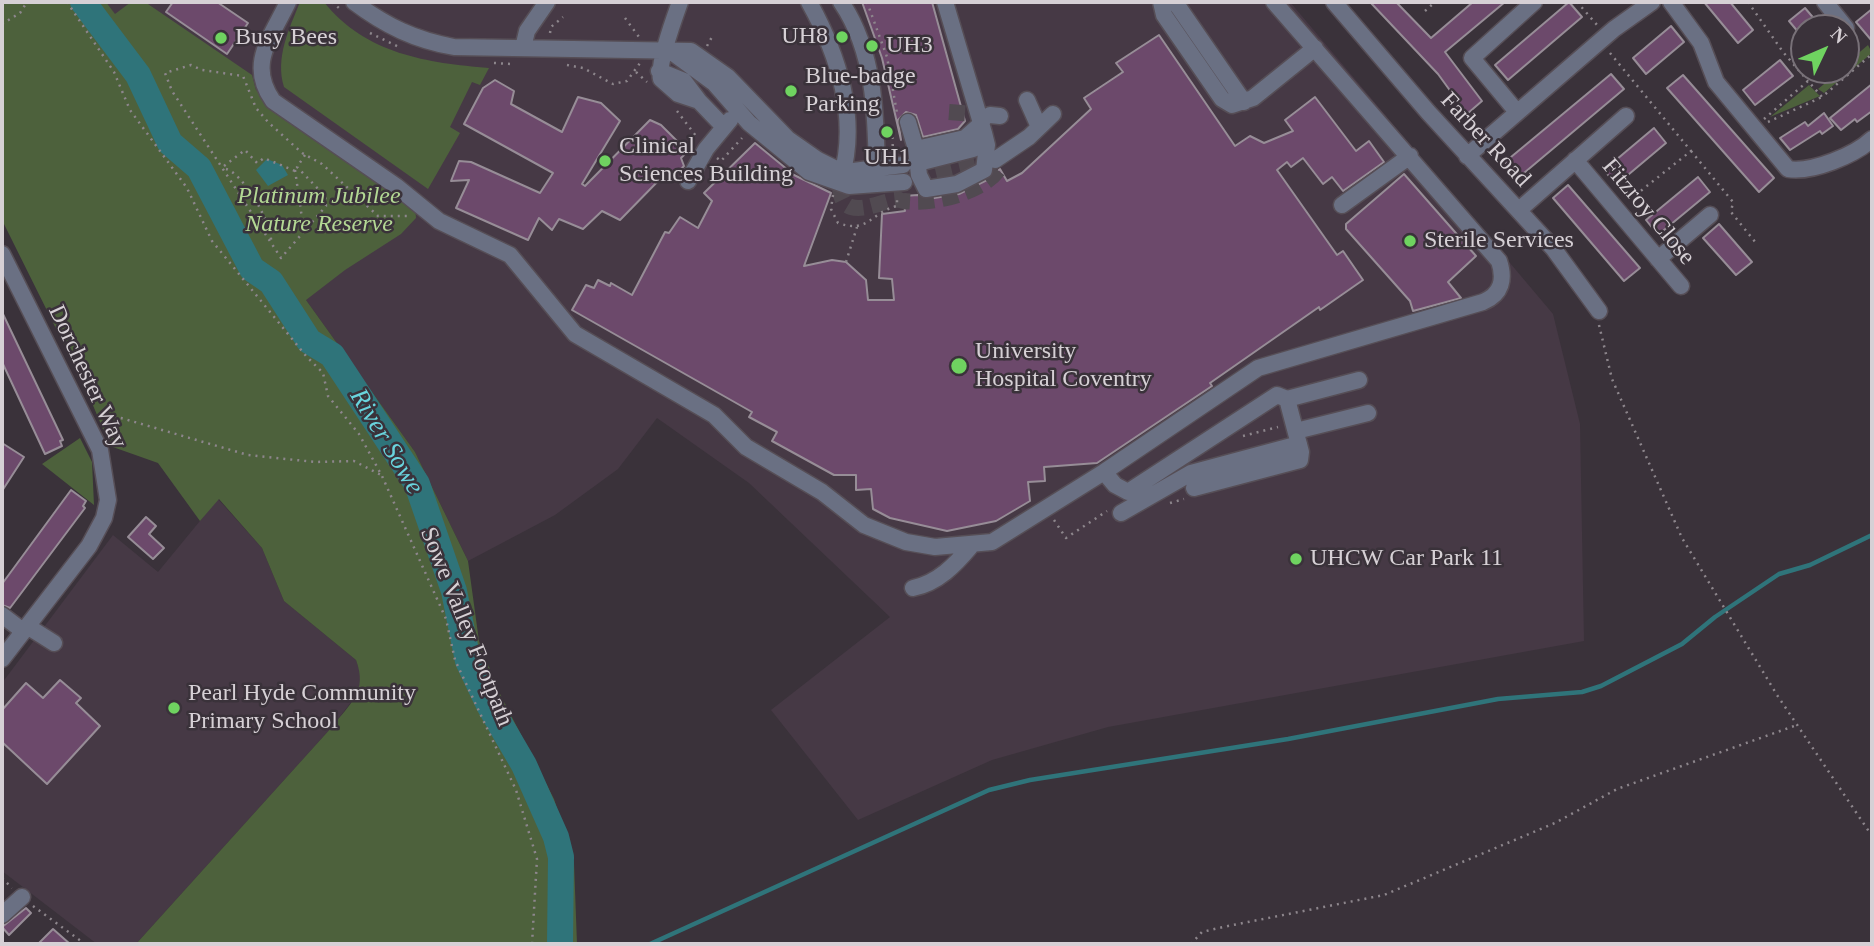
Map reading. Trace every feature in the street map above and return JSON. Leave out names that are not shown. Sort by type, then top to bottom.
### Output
[{"type":"street","points":[[288,2],[260,63],[261,83],[273,101],[396,186],[439,221],[510,255],[575,334],[714,415],[747,447],[822,492],[864,524],[906,542],[935,547],[971,546],[992,542],[1104,472],[1258,368],[1483,302],[1494,296],[1502,282],[1499,261],[1274,2]]},
{"type":"street","points":[[354,2],[398,31],[424,41],[454,47],[650,52],[667,48],[691,51],[728,77],[788,139],[838,180]]},
{"type":"street","points":[[523,48],[527,31],[547,2]]},
{"type":"street","points":[[680,2],[659,71],[669,87],[699,101],[724,127]]},
{"type":"street","points":[[809,2],[827,34],[842,82],[848,147],[838,180]]},
{"type":"street","points":[[841,2],[855,27],[869,76],[876,124],[877,176]]},
{"type":"street","points":[[903,121],[916,149],[919,175],[926,189],[957,184],[984,170],[989,122],[945,2]]},
{"type":"street","points":[[1161,2],[1164,15],[1222,99],[1232,105],[1244,102],[1315,48]]},
{"type":"street","points":[[1175,2],[1244,102]]},
{"type":"street","name":"Farber Road","points":[[1334,2],[1467,156],[1553,248],[1599,312]]},
{"type":"street","points":[[1517,112],[1472,58],[1534,2]]},
{"type":"street","points":[[1467,156],[1604,38],[1652,2]]},
{"type":"street","points":[[1671,2],[1701,43],[1716,82],[1788,169],[1800,171],[1856,150],[1872,139]]},
{"type":"street","points":[[667,48],[701,72],[765,138],[801,167],[838,180],[903,173]]},
{"type":"street","points":[[701,72],[722,80],[765,127],[797,154],[838,180]]},
{"type":"street","points":[[1027,100],[1040,127]]},
{"type":"street","points":[[688,181],[706,149],[739,111]]},
{"type":"street","points":[[995,160],[1040,127],[1053,114]]},
{"type":"street","points":[[1575,160],[1626,116]]},
{"type":"street","points":[[916,149],[965,138],[989,122]]},
{"type":"street","points":[[1342,205],[1410,156]]},
{"type":"street","name":"Fitzroy Close","points":[[1519,210],[1575,160],[1681,286]]},
{"type":"street","points":[[1658,259],[1710,215]]},
{"type":"street","name":"Dorchester Way","points":[[2,257],[82,414],[105,468],[108,500],[104,518],[89,546],[2,659]]},
{"type":"street","points":[[1104,472],[1115,485],[1128,492],[1277,395],[1287,399],[1359,380]]},
{"type":"street","points":[[1194,488],[1298,462],[1299,442],[1287,399]]},
{"type":"street","points":[[1121,513],[1191,473],[1299,442],[1368,413]]},
{"type":"street","points":[[913,588],[929,584],[971,546]]},
{"type":"street","points":[[2,615],[54,643]]},
{"type":"street","points":[[2,915],[22,897]]},
{"type":"path","points":[[2,24],[20,13],[27,2]]},
{"type":"path","name":"Sowe Valley Footpath","points":[[67,2],[114,72],[130,110],[187,188],[212,241],[323,373],[328,396],[359,434],[382,476],[446,619],[454,660],[516,790],[529,824],[537,859],[532,944]]},
{"type":"path","points":[[867,2],[887,57],[903,121]]},
{"type":"path","points":[[1425,11],[1435,2]]},
{"type":"path","points":[[1577,2],[1690,151],[1733,202],[1731,212],[1756,243]]},
{"type":"path","points":[[1748,2],[1790,60]]},
{"type":"path","points":[[625,18],[642,44]]},
{"type":"path","points":[[1754,128],[1822,97],[1872,54]]},
{"type":"path","points":[[223,167],[245,150],[257,163],[264,158],[296,169],[326,196],[326,206],[281,258],[172,91],[165,73],[177,66],[191,65],[202,70],[243,76],[256,107],[268,122],[305,155],[322,163],[378,216],[409,217],[413,211],[404,204],[409,199]]},
{"type":"path","points":[[1754,128],[1805,84]]},
{"type":"path","points":[[1811,84],[1822,97]]},
{"type":"path","points":[[706,149],[721,161],[746,135]]},
{"type":"path","points":[[1618,210],[1690,151]]},
{"type":"path","points":[[304,232],[296,169],[305,155]]},
{"type":"path","points":[[223,167],[234,171],[243,181],[272,232],[271,243]]},
{"type":"path","points":[[838,180],[831,209],[838,223],[857,227],[846,262]]},
{"type":"path","points":[[1599,312],[1599,328],[1612,379],[1682,538],[1797,725],[1872,836]]},
{"type":"path","points":[[82,414],[121,418],[248,455],[315,462],[354,461],[382,476]]},
{"type":"path","points":[[1080,529],[1084,534]]},
{"type":"path","points":[[1191,944],[1202,932],[1384,895],[1555,823],[1617,789],[1797,725]]},
{"type":"path","points":[[2,878],[22,897],[85,944]]},
{"type":"shaded area","name":"University Hospital Coventry","points":[[106,2],[1290,2],[1553,314],[1580,424],[1584,641],[1108,727],[992,760],[858,820],[771,710],[890,617],[749,483],[657,418],[618,469],[555,515],[468,561],[415,452],[250,222]]},
{"type":"shaded area","name":"Pearl Hyde Community Primary School","points":[[218,499],[262,548],[284,601],[356,660],[361,673],[361,689],[332,727],[136,944],[97,944],[2,871],[2,683],[113,535],[158,572]]},
{"type":"green space","name":"Platinum Jubilee Nature Reserve","points":[[2,2],[106,2],[115,14],[131,2],[145,2],[252,75],[256,90],[415,204],[416,218],[401,234],[345,270],[306,300],[415,452],[468,561],[479,641],[498,690],[554,799],[574,863],[577,944],[136,944],[351,704],[360,681],[359,671],[356,660],[284,601],[262,548],[219,499],[200,521],[158,463],[110,446],[87,391],[2,220]]},
{"type":"green space","points":[[300,2],[324,2],[340,20],[358,34],[399,53],[443,63],[489,68],[480,85],[472,82],[450,127],[460,133],[428,189],[284,87],[282,54]]},
{"type":"green space","points":[[1868,45],[1872,53],[1860,63],[1860,52]]},
{"type":"green space","points":[[1824,84],[1835,84],[1824,93],[1818,89]]},
{"type":"green space","points":[[1809,85],[1820,96],[1770,117]]},
{"type":"green space","points":[[80,438],[92,462],[94,505],[42,464]]},
{"type":"water","points":[[267,159],[282,165],[288,175],[268,186],[256,170]]},
{"type":"building","name":"Busy Bees","points":[[173,2],[217,2],[248,23],[227,54],[166,12]]},
{"type":"building","points":[[862,2],[932,2],[965,121],[958,129],[923,137],[916,115],[906,112],[898,120],[901,140],[882,58]]},
{"type":"building","points":[[1370,2],[1396,2],[1431,38],[1473,2],[1505,2],[1445,52],[1482,101],[1467,114],[1438,74]]},
{"type":"building","points":[[1569,2],[1582,17],[1508,80],[1495,65]]},
{"type":"building","points":[[1704,2],[1730,2],[1753,30],[1738,43]]},
{"type":"building","points":[[1805,8],[1810,14],[1798,14]]},
{"type":"building","points":[[1872,9],[1872,41],[1860,27],[1860,19]]},
{"type":"building","points":[[1671,26],[1684,42],[1646,74],[1633,58]]},
{"type":"building","points":[[1159,35],[1235,146],[1250,136],[1264,143],[1293,131],[1285,120],[1315,97],[1356,151],[1369,141],[1384,162],[1343,191],[1332,177],[1323,184],[1303,158],[1291,167],[1287,162],[1277,170],[1337,255],[1343,251],[1363,280],[1320,310],[1319,307],[1210,383],[1212,386],[1097,463],[1044,467],[1045,481],[1028,482],[1030,501],[996,521],[947,531],[890,518],[873,509],[871,489],[856,490],[856,475],[834,475],[772,441],[777,432],[749,417],[752,412],[572,310],[586,285],[594,288],[598,280],[610,286],[611,283],[632,295],[665,232],[669,233],[680,217],[698,228],[712,201],[704,193],[755,143],[794,175],[831,193],[804,266],[832,260],[846,262],[866,280],[868,300],[894,300],[892,279],[879,278],[882,214],[905,211],[903,196],[918,195],[928,199],[959,194],[989,179],[1000,169],[1007,181],[1022,173],[1091,109],[1084,98],[1123,72],[1116,63]]},
{"type":"building","points":[[1780,60],[1790,72],[1790,78],[1755,105],[1743,90]]},
{"type":"building","points":[[1611,74],[1624,89],[1518,178],[1505,162]]},
{"type":"building","points":[[1683,75],[1774,178],[1759,192],[1667,88]]},
{"type":"building","name":"Clinical Sciences Building","points":[[495,80],[514,91],[511,104],[562,132],[578,97],[601,103],[620,121],[582,184],[585,186],[650,120],[661,125],[680,144],[685,154],[681,158],[684,166],[671,179],[663,176],[620,220],[602,211],[583,229],[559,219],[552,230],[539,218],[528,240],[456,208],[469,180],[451,181],[459,161],[471,162],[540,193],[553,173],[464,124],[483,88]]},
{"type":"building","points":[[1872,84],[1872,111],[1841,130],[1830,118]]},
{"type":"building","points":[[1824,113],[1833,126],[1822,134],[1820,131],[1790,150],[1780,138],[1805,122],[1808,126]]},
{"type":"building","points":[[1654,128],[1666,143],[1616,185],[1604,170]]},
{"type":"building","name":"Sterile Services","points":[[1404,174],[1476,256],[1448,282],[1461,298],[1413,311],[1410,301],[1346,229],[1346,224]]},
{"type":"building","points":[[1698,177],[1710,192],[1658,235],[1646,220]]},
{"type":"building","points":[[1568,185],[1640,268],[1624,281],[1553,198]]},
{"type":"building","points":[[1719,224],[1752,262],[1736,275],[1703,238]]},
{"type":"building","points":[[2,312],[63,440],[60,441],[62,446],[45,454],[2,362]]},
{"type":"building","points":[[2,443],[24,457],[2,491]]},
{"type":"building","points":[[71,490],[86,501],[83,506],[85,508],[10,608],[2,605],[2,584]]},
{"type":"building","points":[[146,517],[156,526],[149,534],[164,548],[153,559],[128,537]]},
{"type":"building","points":[[60,680],[81,698],[76,703],[100,726],[47,784],[2,742],[2,710],[26,683],[43,698]]},
{"type":"building","points":[[26,908],[31,913],[9,935],[2,927]]},
{"type":"building","points":[[53,929],[70,944],[38,944]]},
{"type":"waterway","name":"River Sowe","points":[[83,2],[138,75],[170,143],[199,168],[252,269],[271,282],[309,341],[332,355],[417,484],[454,591],[468,661],[489,705],[524,765],[556,837],[561,857],[560,944]]},
{"type":"waterway","points":[[650,944],[989,790],[1030,780],[1288,739],[1498,699],[1582,692],[1601,686],[1682,644],[1715,617],[1779,574],[1810,565],[1872,535]]},
{"type":"tunnel","points":[[949,112],[990,115]]},
{"type":"tunnel","points":[[840,184],[843,201],[851,207],[861,208],[894,200],[916,202],[956,196],[981,185],[999,169],[995,160],[909,180]]},
{"type":"place","name":"UH8","points":[[842,37]]},
{"type":"place","name":"Busy Bees","points":[[221,38]]},
{"type":"place","name":"UH3","points":[[872,46]]},
{"type":"place","name":"Blue-badge Parking","points":[[791,91]]},
{"type":"place","name":"UH1","points":[[887,132]]},
{"type":"place","name":"Clinical Sciences Building","points":[[605,161]]},
{"type":"place","name":"Sterile Services","points":[[1410,241]]},
{"type":"place","name":"University Hospital Coventry","points":[[959,366]]},
{"type":"place","name":"UHCW Car Park 11","points":[[1296,559]]},
{"type":"place","name":"Pearl Hyde Community Primary School","points":[[174,708]]}]
